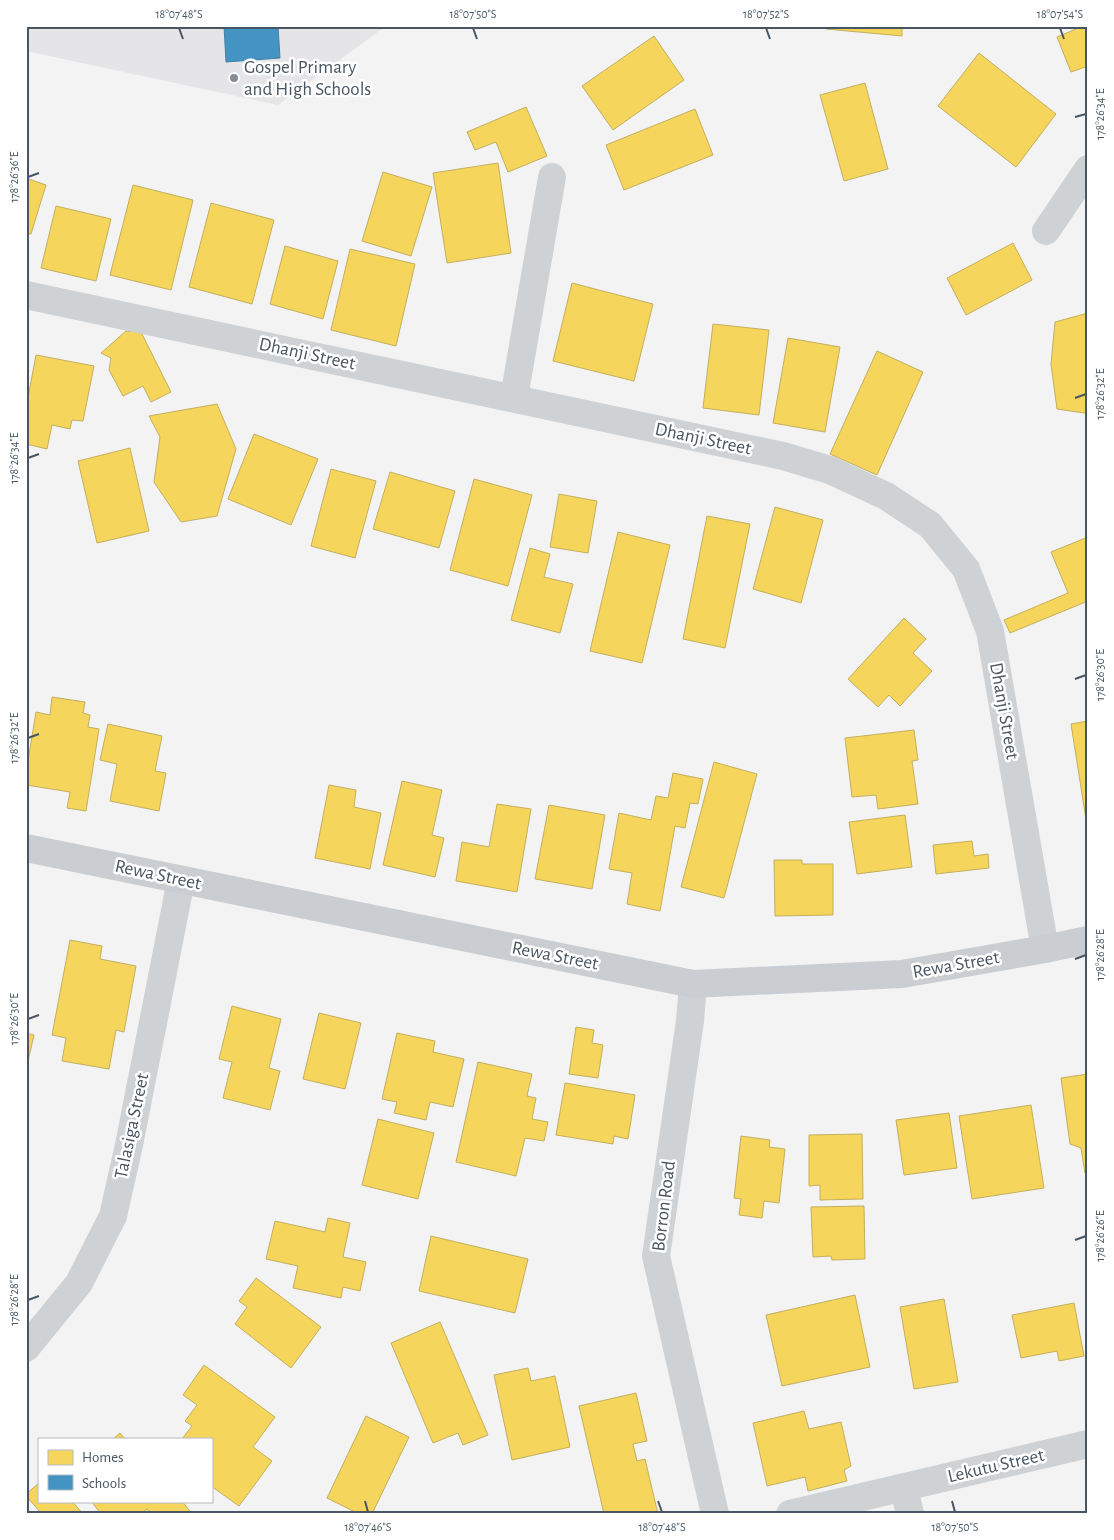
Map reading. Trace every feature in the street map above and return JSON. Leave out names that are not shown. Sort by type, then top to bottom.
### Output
[{"type":"main road","name":"Rewa Street","points":[[26,848],[692,984],[902,974],[1088,940]]},
{"type":"street","points":[[1046,231],[1088,169]]},
{"type":"street","points":[[514,398],[552,177]]},
{"type":"street","name":"Dhanji Street","points":[[26,295],[783,456],[830,470],[886,496],[930,525],[966,569],[990,631],[1045,949]]},
{"type":"street","name":"Talasiga Street","points":[[26,1348],[79,1284],[113,1216],[129,1145],[181,880]]},
{"type":"street","name":"Borron Road","points":[[692,984],[690,1021],[656,1256],[715,1514]]},
{"type":"street","name":"Lekutu Street","points":[[904,1488],[1088,1444]]},
{"type":"street","points":[[790,1514],[904,1488],[910,1514]]},
{"type":"shaded area","name":"Gospel Primary and High Schools","points":[[26,26],[386,26],[278,105],[26,51]]},
{"type":"building: Homes","points":[[826,26],[902,26],[902,36],[826,29]]},
{"type":"building: Homes","points":[[1083,26],[1088,26],[1088,66],[1071,72],[1057,37]]},
{"type":"building: Homes","points":[[654,36],[684,80],[613,130],[582,86]]},
{"type":"building: Homes","points":[[979,53],[1056,114],[1016,167],[938,106]]},
{"type":"building: Homes","points":[[865,83],[888,169],[844,181],[820,95]]},
{"type":"building: Homes","points":[[526,107],[547,156],[508,172],[496,142],[475,150],[467,132]]},
{"type":"building: Homes","points":[[695,109],[713,155],[624,190],[606,145]]},
{"type":"building: Homes","points":[[498,163],[511,253],[447,263],[433,173]]},
{"type":"building: Homes","points":[[383,172],[432,187],[411,256],[362,241]]},
{"type":"building: Homes","points":[[26,178],[46,185],[31,234],[26,233]]},
{"type":"building: Homes","points":[[133,185],[193,200],[171,290],[110,275]]},
{"type":"building: Homes","points":[[211,203],[274,220],[252,304],[189,287]]},
{"type":"building: Homes","points":[[56,206],[111,219],[96,281],[41,268]]},
{"type":"building: Homes","points":[[1013,243],[1032,280],[966,315],[947,278]]},
{"type":"building: Homes","points":[[285,246],[338,261],[323,319],[270,304]]},
{"type":"building: Homes","points":[[350,249],[415,264],[396,346],[331,330]]},
{"type":"building: Homes","points":[[572,283],[653,304],[634,381],[553,361]]},
{"type":"building: Homes","points":[[1088,313],[1088,411],[1084,413],[1057,409],[1051,364],[1055,322]]},
{"type":"building: Homes","points":[[713,324],[769,330],[759,415],[703,408]]},
{"type":"building: Homes","points":[[126,331],[141,332],[171,392],[151,402],[143,386],[123,396],[109,370],[111,358],[101,353]]},
{"type":"building: Homes","points":[[788,338],[840,347],[825,432],[773,423]]},
{"type":"building: Homes","points":[[877,351],[923,372],[877,475],[830,454]]},
{"type":"building: Homes","points":[[36,355],[94,366],[83,421],[72,420],[70,429],[52,425],[47,449],[26,444],[26,408]]},
{"type":"building: Homes","points":[[217,404],[236,449],[217,516],[181,522],[154,482],[160,437],[149,416]]},
{"type":"building: Homes","points":[[254,434],[318,459],[291,525],[228,499]]},
{"type":"building: Homes","points":[[130,448],[149,531],[97,543],[78,461]]},
{"type":"building: Homes","points":[[331,469],[376,481],[355,558],[311,546]]},
{"type":"building: Homes","points":[[390,472],[455,491],[439,548],[373,529]]},
{"type":"building: Homes","points":[[474,479],[532,495],[508,586],[450,570]]},
{"type":"building: Homes","points":[[559,494],[597,501],[588,553],[550,547]]},
{"type":"building: Homes","points":[[775,507],[823,520],[801,603],[753,589]]},
{"type":"building: Homes","points":[[707,516],[750,524],[725,648],[683,639]]},
{"type":"building: Homes","points":[[618,532],[670,545],[642,663],[590,651]]},
{"type":"building: Homes","points":[[1088,537],[1088,601],[1010,633],[1004,620],[1068,593],[1051,552]]},
{"type":"building: Homes","points":[[530,548],[550,554],[544,577],[573,584],[560,633],[511,620]]},
{"type":"building: Homes","points":[[904,618],[926,639],[913,653],[932,671],[900,706],[889,695],[878,707],[848,679]]},
{"type":"building: Homes","points":[[52,697],[85,702],[83,713],[90,715],[88,727],[99,729],[86,811],[67,808],[70,792],[26,785],[26,773],[36,712],[50,715]]},
{"type":"building: Homes","points":[[1088,721],[1088,832],[1071,724]]},
{"type":"building: Homes","points":[[108,724],[162,736],[155,771],[166,773],[159,811],[110,801],[117,764],[100,760]]},
{"type":"building: Homes","points":[[914,730],[918,760],[912,761],[918,804],[878,809],[876,795],[852,797],[845,738]]},
{"type":"building: Homes","points":[[714,762],[757,774],[724,898],[681,887]]},
{"type":"building: Homes","points":[[673,773],[703,779],[698,804],[690,803],[685,828],[675,826],[660,911],[627,904],[632,873],[609,869],[619,813],[651,820],[656,796],[668,798]]},
{"type":"building: Homes","points":[[402,781],[442,790],[432,835],[444,838],[435,877],[383,865]]},
{"type":"building: Homes","points":[[329,785],[356,790],[354,807],[381,813],[370,869],[315,858]]},
{"type":"building: Homes","points":[[497,804],[531,809],[517,892],[456,881],[462,842],[489,847]]},
{"type":"building: Homes","points":[[549,805],[605,815],[592,889],[535,879]]},
{"type":"building: Homes","points":[[905,815],[912,867],[857,874],[849,822]]},
{"type":"building: Homes","points":[[972,841],[974,856],[988,854],[989,868],[936,874],[933,845]]},
{"type":"building: Homes","points":[[774,860],[802,860],[802,864],[833,864],[833,915],[775,916]]},
{"type":"building: Homes","points":[[70,940],[102,946],[100,959],[136,966],[124,1032],[116,1030],[109,1069],[62,1061],[66,1038],[52,1035]]},
{"type":"building: Homes","points":[[232,1006],[281,1019],[269,1068],[280,1071],[270,1110],[223,1098],[232,1062],[219,1059]]},
{"type":"building: Homes","points":[[319,1013],[361,1023],[345,1089],[303,1079]]},
{"type":"building: Homes","points":[[576,1027],[594,1030],[592,1043],[603,1045],[598,1078],[569,1074]]},
{"type":"building: Homes","points":[[26,1033],[34,1035],[26,1070]]},
{"type":"building: Homes","points":[[397,1033],[435,1041],[433,1052],[464,1059],[453,1107],[430,1102],[426,1120],[394,1113],[397,1102],[382,1099]]},
{"type":"building: Homes","points":[[478,1062],[532,1074],[527,1096],[536,1098],[532,1119],[548,1122],[544,1141],[525,1138],[516,1176],[456,1162]]},
{"type":"building: Homes","points":[[1088,1074],[1088,1172],[1085,1173],[1081,1148],[1070,1144],[1061,1078]]},
{"type":"building: Homes","points":[[565,1083],[635,1095],[628,1139],[614,1136],[613,1144],[556,1135]]},
{"type":"building: Homes","points":[[1031,1105],[1044,1188],[972,1199],[959,1116]]},
{"type":"building: Homes","points":[[949,1113],[957,1168],[904,1175],[896,1120]]},
{"type":"building: Homes","points":[[378,1119],[434,1133],[418,1199],[362,1185]]},
{"type":"building: Homes","points":[[862,1134],[863,1199],[820,1200],[820,1185],[809,1186],[809,1135]]},
{"type":"building: Homes","points":[[741,1136],[770,1140],[769,1147],[785,1149],[779,1203],[764,1201],[762,1218],[739,1215],[741,1199],[734,1198]]},
{"type":"building: Homes","points":[[864,1206],[865,1259],[832,1260],[831,1256],[813,1257],[811,1207]]},
{"type":"building: Homes","points":[[328,1218],[350,1223],[343,1257],[366,1262],[360,1291],[343,1287],[341,1298],[293,1288],[298,1266],[266,1259],[275,1221],[325,1232]]},
{"type":"building: Homes","points":[[431,1236],[528,1259],[515,1313],[419,1291]]},
{"type":"building: Homes","points":[[256,1278],[321,1327],[291,1368],[235,1324],[247,1307],[239,1301]]},
{"type":"building: Homes","points":[[855,1295],[870,1367],[782,1386],[766,1315]]},
{"type":"building: Homes","points":[[944,1299],[958,1382],[914,1389],[900,1307]]},
{"type":"building: Homes","points":[[1074,1303],[1084,1356],[1059,1361],[1057,1351],[1021,1358],[1012,1315]]},
{"type":"building: Homes","points":[[440,1322],[488,1435],[463,1445],[458,1433],[433,1443],[391,1343]]},
{"type":"building: Homes","points":[[204,1365],[275,1417],[253,1447],[272,1461],[239,1506],[212,1487],[212,1438],[183,1438],[192,1426],[185,1421],[197,1405],[183,1395]]},
{"type":"building: Homes","points":[[528,1368],[531,1381],[555,1376],[570,1447],[512,1460],[494,1375]]},
{"type":"building: Homes","points":[[636,1393],[647,1441],[633,1444],[637,1461],[645,1459],[658,1514],[604,1514],[579,1406]]},
{"type":"building: Homes","points":[[804,1411],[809,1429],[841,1422],[851,1466],[844,1470],[847,1481],[808,1491],[805,1477],[767,1486],[753,1423]]},
{"type":"building: Homes","points":[[366,1416],[409,1437],[372,1514],[359,1514],[327,1498]]},
{"type":"building: Homes","points":[[120,1433],[124,1438],[114,1438]]},
{"type":"building: Homes","points":[[38,1484],[38,1502],[73,1502],[83,1514],[42,1514],[26,1494]]},
{"type":"building: Homes","points":[[92,1502],[183,1502],[192,1514],[151,1514],[147,1509],[141,1514],[101,1514]]},
{"type":"building: Schools","points":[[224,26],[278,26],[280,58],[226,62]]},
{"type":"place","name":"Gospel Primary and High Schools","points":[[234,78]]}]
